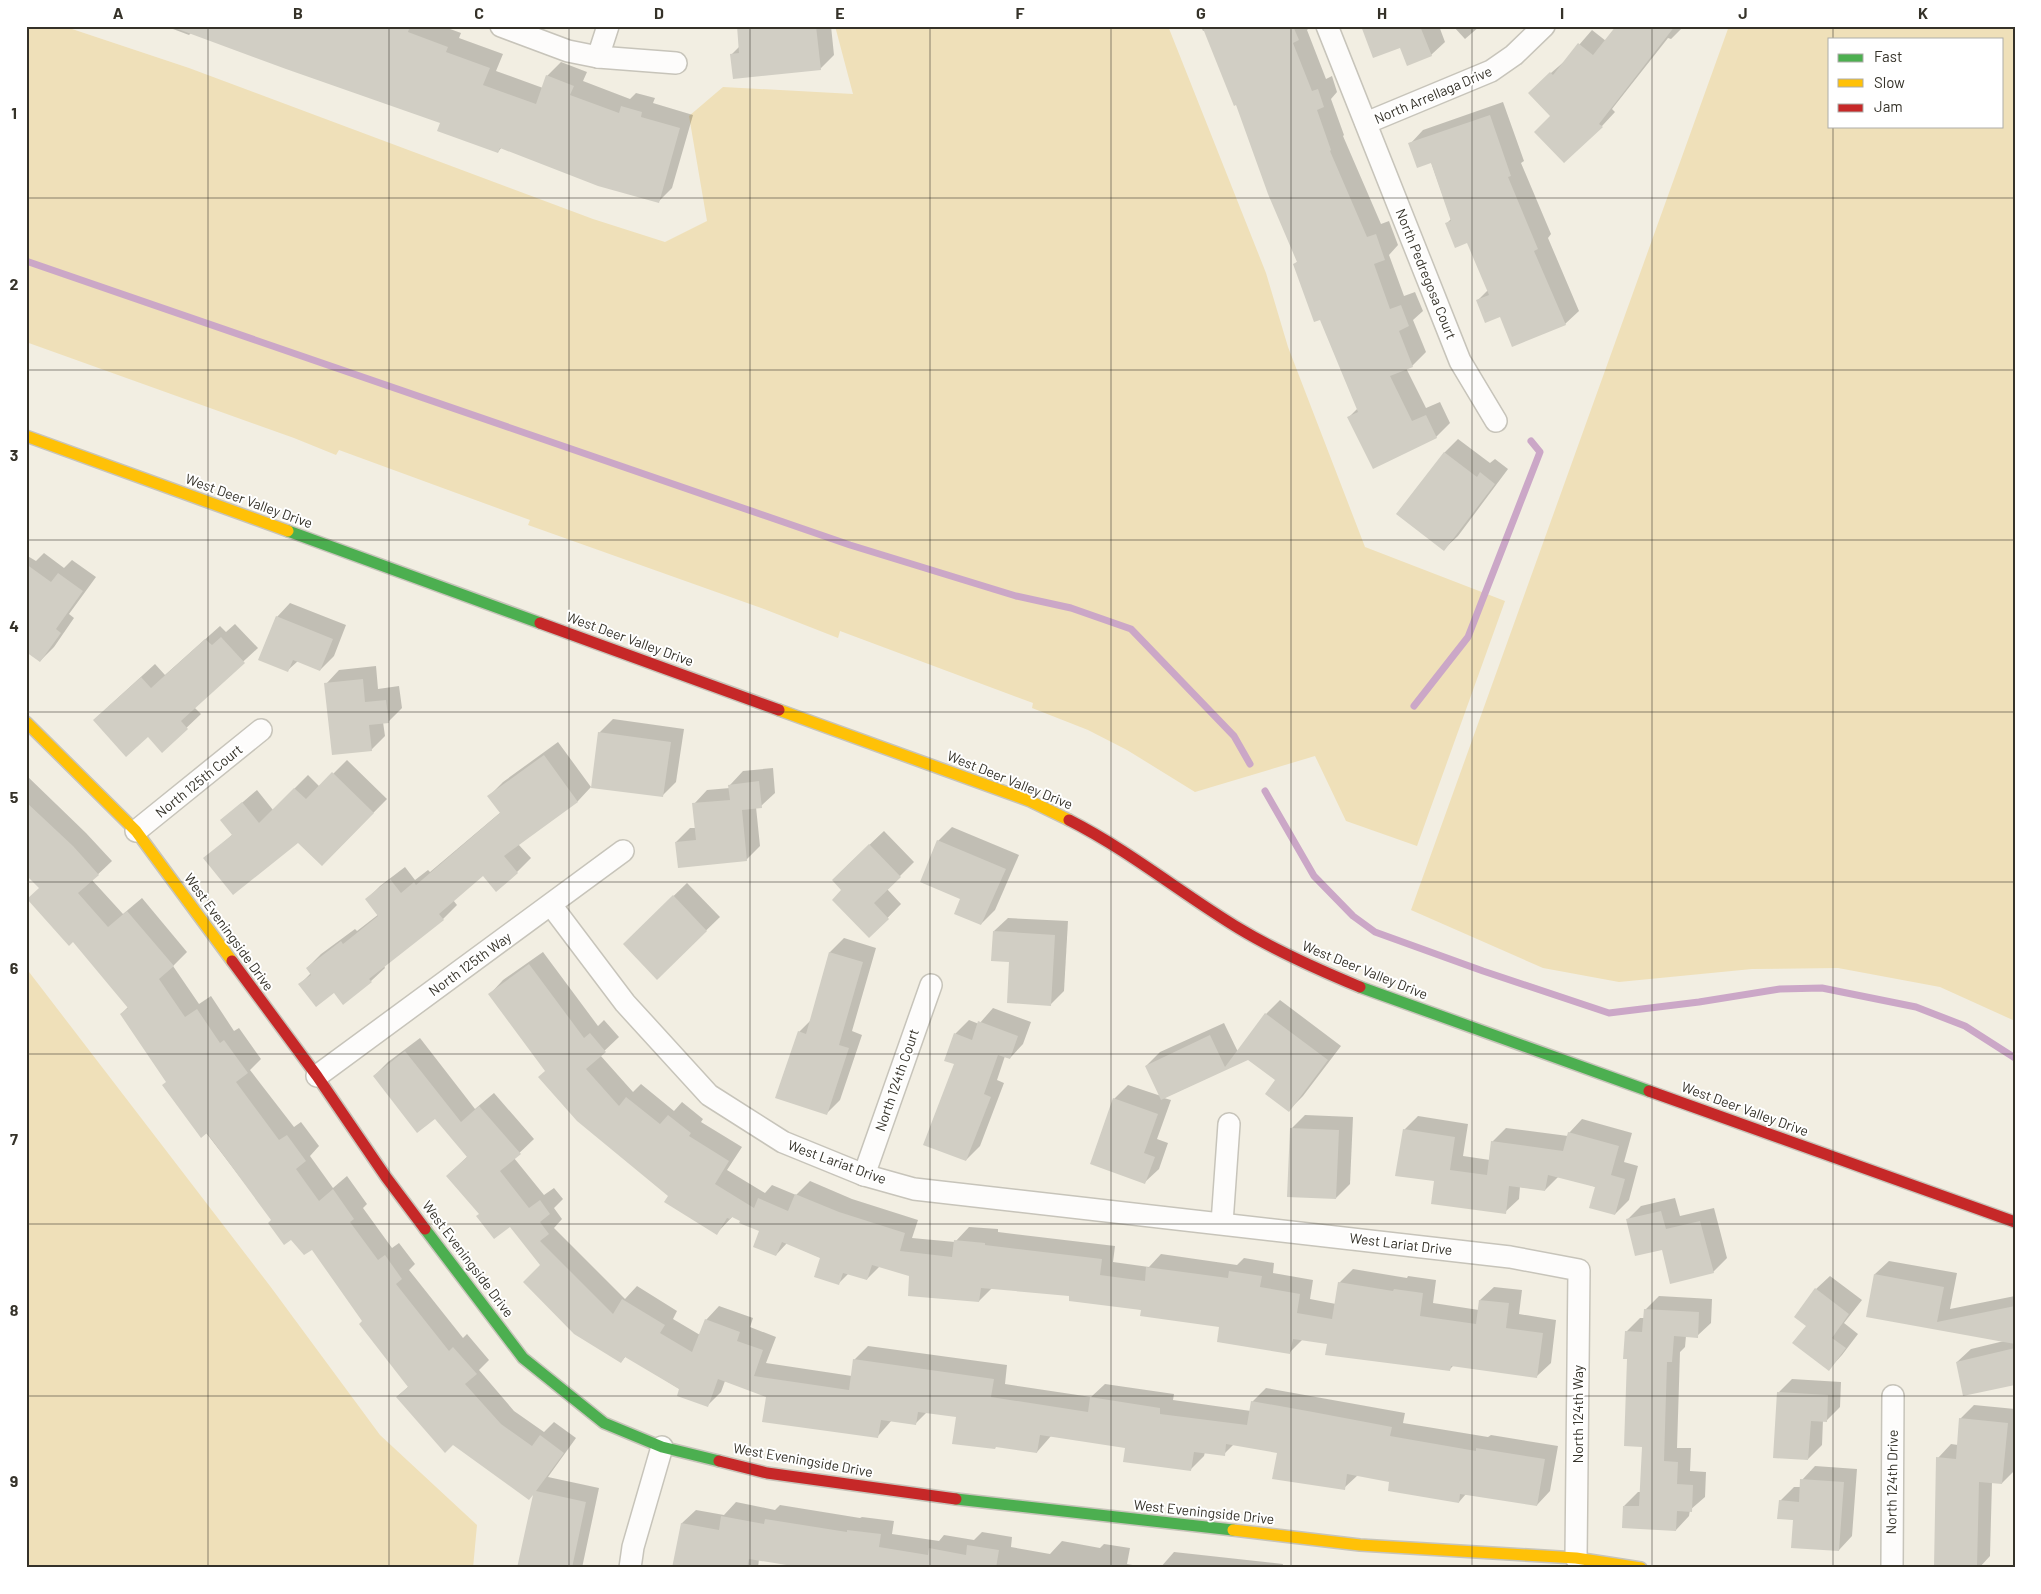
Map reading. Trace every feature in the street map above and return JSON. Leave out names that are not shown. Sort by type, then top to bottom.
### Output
[{"type":"street","points":[[501,26],[568,51],[598,57],[676,63]]},
{"type":"street","points":[[598,57],[608,26]]},
{"type":"street","name":"North Pedregosa Court","points":[[1327,26],[1460,361],[1496,421]]},
{"type":"street","name":"North Arrellaga Drive","points":[[1366,123],[1491,71],[1514,55],[1544,26]]},
{"type":"street","name":"West Deer Valley Drive","points":[[26,436],[1030,801],[1078,824],[1256,939],[1304,964],[1367,990],[2015,1222]]},
{"type":"street","name":"West Eveningside Drive","points":[[26,722],[136,831],[317,1076],[386,1177],[524,1358],[604,1423],[662,1447],[767,1473],[938,1497],[1360,1545],[1576,1558],[1641,1568]]},
{"type":"street","name":"North 125th Court","points":[[136,831],[261,730]]},
{"type":"street","name":"North 125th Way","points":[[317,1076],[623,851]]},
{"type":"street","name":"West Lariat Drive","points":[[551,905],[625,1003],[709,1095],[782,1142],[864,1175],[914,1189],[1510,1257],[1579,1270]]},
{"type":"street","name":"North 124th Court","points":[[864,1175],[931,985]]},
{"type":"street","points":[[1222,1223],[1229,1124]]},
{"type":"street","name":"North 124th Way","points":[[1576,1558],[1579,1270]]},
{"type":"street","name":"North 124th Drive","points":[[1892,1568],[1893,1396]]},
{"type":"street","points":[[630,1568],[632,1547],[662,1447]]},
{"type":"shaded area","points":[[27,26],[63,26],[189,68],[593,219],[665,242],[707,221],[689,116],[723,87],[853,94],[835,26],[1168,26],[1266,273],[1288,347],[1365,547],[1505,601],[1417,846],[1346,821],[1315,756],[1195,792],[1127,750],[1088,730],[1032,708],[1033,703],[840,631],[838,638],[764,609],[528,525],[530,520],[339,450],[336,455],[294,438],[26,342]]},
{"type":"shaded area","points":[[1729,26],[2015,26],[2015,1021],[1940,987],[1838,968],[1752,969],[1619,982],[1543,968],[1411,910]]},
{"type":"shaded area","points":[[26,968],[270,1286],[380,1435],[477,1525],[473,1568],[26,1568]]},
{"type":"building","points":[[176,26],[410,26],[408,32],[448,47],[446,52],[490,68],[483,85],[536,104],[546,75],[574,86],[570,95],[619,113],[621,106],[642,112],[641,117],[680,128],[659,203],[598,186],[500,148],[498,153],[437,131],[440,123],[286,69],[175,28]]},
{"type":"building","points":[[737,26],[816,26],[821,70],[733,79],[730,54],[739,53]]},
{"type":"building","points":[[1202,26],[1293,26],[1299,40],[1293,43],[1312,91],[1318,89],[1324,107],[1317,110],[1330,151],[1367,237],[1376,234],[1385,260],[1374,264],[1390,309],[1401,305],[1409,326],[1399,331],[1413,367],[1390,376],[1412,421],[1426,415],[1437,438],[1373,469],[1347,417],[1358,412],[1320,320],[1314,322],[1293,264],[1297,262],[1268,194],[1236,105],[1234,106]]},
{"type":"building","points":[[1361,26],[1420,26],[1432,56],[1407,66],[1400,48],[1373,58]]},
{"type":"building","points":[[1616,26],[1675,26],[1599,124],[1603,127],[1564,163],[1534,132],[1550,116],[1528,93],[1550,72],[1553,75],[1578,43],[1593,55]]},
{"type":"building","points":[[1490,115],[1511,176],[1508,177],[1538,249],[1534,251],[1566,325],[1512,347],[1500,317],[1485,323],[1476,300],[1489,295],[1467,243],[1455,248],[1445,223],[1451,221],[1431,163],[1417,168],[1408,143]]},
{"type":"building","points":[[1444,452],[1477,477],[1480,472],[1495,484],[1444,551],[1396,514]]},
{"type":"building","points":[[26,564],[51,582],[58,573],[83,591],[56,629],[61,633],[40,662],[26,652]]},
{"type":"building","points":[[276,616],[333,639],[320,671],[293,660],[288,672],[258,660]]},
{"type":"building","points":[[221,637],[245,663],[181,721],[188,729],[162,753],[148,737],[126,757],[93,720],[141,677],[151,688],[205,639],[212,645]]},
{"type":"building","points":[[363,679],[365,702],[386,700],[389,723],[369,725],[372,751],[332,755],[324,683]]},
{"type":"building","points":[[598,732],[671,742],[663,797],[591,788]]},
{"type":"building","points":[[544,755],[578,802],[504,856],[518,873],[496,892],[483,876],[439,914],[444,920],[369,979],[372,982],[343,1005],[334,993],[316,1007],[298,984],[311,975],[306,968],[341,941],[343,944],[378,916],[365,899],[390,879],[401,893],[414,882],[416,885],[500,813],[487,796]]},
{"type":"building","points":[[332,772],[374,813],[322,866],[298,843],[233,895],[203,858],[232,835],[220,820],[242,802],[259,823],[294,788],[306,799]]},
{"type":"building","points":[[759,781],[762,808],[742,810],[747,861],[678,868],[675,842],[696,840],[692,803],[730,800],[728,785]]},
{"type":"building","points":[[26,802],[73,846],[99,875],[78,893],[108,927],[127,911],[174,966],[159,979],[185,1017],[197,1009],[220,1043],[224,1040],[248,1073],[236,1082],[279,1140],[287,1135],[306,1161],[296,1169],[319,1201],[333,1189],[354,1219],[350,1222],[378,1260],[385,1255],[402,1279],[396,1284],[449,1351],[453,1347],[477,1374],[465,1384],[501,1424],[532,1446],[540,1435],[564,1453],[536,1491],[586,1502],[572,1568],[517,1568],[533,1495],[529,1500],[453,1445],[445,1453],[396,1397],[408,1387],[359,1324],[362,1321],[312,1250],[304,1255],[291,1240],[284,1245],[268,1223],[271,1220],[207,1133],[201,1138],[162,1085],[166,1082],[120,1014],[128,1008],[73,942],[69,946],[27,899],[39,888],[26,875]]},
{"type":"building","points":[[937,840],[1006,869],[981,925],[954,914],[960,899],[920,882]]},
{"type":"building","points":[[869,844],[901,877],[874,903],[889,919],[869,938],[832,900],[841,890],[832,880]]},
{"type":"building","points":[[673,895],[707,931],[657,980],[623,944]]},
{"type":"building","points":[[993,931],[1055,935],[1051,1006],[1007,1003],[1009,962],[991,961]]},
{"type":"building","points":[[829,952],[863,962],[839,1045],[849,1048],[827,1115],[775,1098],[798,1031],[806,1034]]},
{"type":"building","points":[[529,964],[584,1038],[590,1033],[606,1052],[586,1069],[619,1106],[626,1097],[660,1124],[668,1115],[691,1133],[689,1136],[729,1161],[715,1184],[754,1208],[758,1198],[788,1211],[795,1194],[839,1212],[905,1233],[900,1251],[952,1257],[954,1240],[1102,1259],[1100,1275],[1145,1281],[1146,1267],[1228,1278],[1229,1271],[1262,1276],[1260,1287],[1300,1294],[1297,1313],[1332,1319],[1338,1282],[1393,1291],[1394,1289],[1423,1293],[1420,1316],[1476,1324],[1479,1300],[1509,1303],[1506,1328],[1543,1333],[1537,1378],[1451,1366],[1450,1371],[1325,1355],[1327,1344],[1293,1339],[1290,1354],[1217,1342],[1219,1327],[1140,1316],[1141,1310],[1069,1301],[1069,1296],[981,1288],[979,1302],[908,1296],[909,1276],[872,1265],[867,1280],[843,1273],[839,1285],[814,1277],[820,1258],[782,1242],[776,1256],[753,1247],[759,1231],[739,1223],[740,1221],[732,1217],[730,1219],[727,1218],[717,1235],[664,1202],[668,1196],[577,1121],[538,1077],[545,1071],[488,994]]},
{"type":"building","points":[[1265,1013],[1328,1060],[1289,1112],[1265,1094],[1275,1080],[1248,1060],[1161,1100],[1145,1066],[1210,1035],[1225,1067]]},
{"type":"building","points":[[978,1021],[1018,1036],[1010,1059],[998,1055],[984,1094],[991,1097],[966,1161],[923,1145],[954,1064],[944,1061],[954,1033],[972,1040]]},
{"type":"building","points":[[405,1051],[461,1122],[479,1106],[521,1154],[500,1171],[529,1208],[540,1200],[550,1214],[540,1222],[549,1234],[540,1241],[613,1314],[622,1299],[665,1325],[660,1333],[692,1352],[705,1319],[740,1332],[737,1341],[763,1350],[754,1376],[849,1390],[853,1359],[994,1379],[991,1397],[1088,1412],[1090,1397],[1160,1408],[1160,1414],[1247,1425],[1251,1401],[1313,1412],[1392,1427],[1390,1436],[1476,1451],[1476,1448],[1545,1459],[1537,1506],[1460,1494],[1459,1503],[1388,1491],[1389,1482],[1347,1474],[1345,1490],[1272,1479],[1277,1453],[1226,1444],[1225,1456],[1194,1452],[1191,1471],[1123,1462],[1125,1448],[1040,1435],[1037,1453],[996,1447],[995,1449],[952,1444],[956,1417],[918,1412],[916,1425],[881,1420],[878,1438],[762,1422],[766,1397],[718,1379],[708,1407],[677,1396],[679,1389],[625,1357],[621,1363],[574,1334],[523,1282],[540,1265],[510,1227],[494,1239],[476,1216],[479,1214],[446,1176],[467,1157],[435,1119],[417,1133],[373,1076]]},
{"type":"building","points":[[1113,1098],[1158,1114],[1144,1153],[1155,1157],[1145,1184],[1090,1164]]},
{"type":"building","points":[[1290,1128],[1339,1130],[1336,1199],[1287,1197]]},
{"type":"building","points":[[1403,1129],[1455,1137],[1450,1170],[1487,1175],[1491,1141],[1563,1151],[1568,1132],[1619,1146],[1611,1175],[1625,1179],[1615,1215],[1589,1208],[1595,1187],[1548,1175],[1545,1191],[1509,1186],[1506,1214],[1431,1204],[1434,1181],[1395,1176]]},
{"type":"building","points":[[1661,1211],[1666,1229],[1700,1221],[1714,1273],[1670,1284],[1662,1250],[1635,1256],[1626,1219]]},
{"type":"building","points":[[1874,1274],[1944,1287],[1937,1322],[2015,1306],[2015,1344],[1866,1317]]},
{"type":"building","points":[[1815,1288],[1849,1314],[1832,1338],[1846,1348],[1829,1371],[1792,1343],[1806,1326],[1794,1317]]},
{"type":"building","points":[[1644,1309],[1699,1312],[1698,1338],[1674,1336],[1672,1362],[1667,1362],[1664,1461],[1678,1462],[1677,1484],[1693,1485],[1692,1512],[1677,1511],[1676,1531],[1622,1528],[1623,1506],[1639,1506],[1642,1447],[1624,1446],[1627,1359],[1623,1359],[1625,1331],[1642,1332]]},
{"type":"building","points":[[2015,1348],[2015,1385],[1963,1396],[1956,1362]]},
{"type":"building","points":[[1777,1392],[1828,1395],[1827,1422],[1811,1421],[1808,1460],[1773,1458]]},
{"type":"building","points":[[1959,1418],[2008,1423],[2002,1484],[1979,1482],[1977,1568],[1934,1568],[1936,1457],[1956,1459]]},
{"type":"building","points":[[1800,1479],[1844,1482],[1839,1551],[1791,1548],[1793,1520],[1777,1519],[1779,1500],[1799,1502]]},
{"type":"building","points":[[721,1516],[764,1524],[765,1519],[847,1532],[847,1530],[881,1534],[879,1547],[928,1555],[929,1548],[966,1555],[967,1545],[999,1550],[996,1568],[805,1568],[749,1559],[747,1568],[672,1568],[681,1523],[719,1530]]},
{"type":"waterway","points":[[26,261],[850,545],[1016,596],[1071,608],[1131,629],[1234,736],[1250,764]]},
{"type":"waterway","points":[[1414,706],[1468,637],[1540,452],[1531,441]]},
{"type":"waterway","points":[[1265,791],[1314,876],[1353,916],[1375,932],[1483,971],[1609,1013],[1699,1002],[1780,989],[1822,988],[1916,1007],[1965,1026],[2015,1058]]},
{"type":"traffic: fast","points":[[288,531],[540,623]]},
{"type":"traffic: fast","points":[[1360,987],[1649,1091]]},
{"type":"traffic: fast","points":[[425,1229],[523,1358],[604,1423],[662,1447],[719,1461]]},
{"type":"traffic: fast","points":[[956,1499],[1233,1530]]},
{"type":"traffic: slow","points":[[26,436],[288,531]]},
{"type":"traffic: slow","points":[[779,710],[1030,801],[1069,820]]},
{"type":"traffic: slow","points":[[26,722],[136,831],[232,961]]},
{"type":"traffic: slow","points":[[1233,1530],[1360,1545],[1576,1558],[1641,1568]]},
{"type":"traffic: jam","points":[[540,623],[779,710]]},
{"type":"traffic: jam","points":[[1069,820],[1113,845],[1219,916],[1254,937],[1299,960],[1360,987]]},
{"type":"traffic: jam","points":[[232,961],[317,1076],[386,1177],[425,1229]]},
{"type":"traffic: jam","points":[[1649,1091],[2015,1222]]},
{"type":"traffic: jam","points":[[719,1461],[767,1473],[956,1499]]}]
